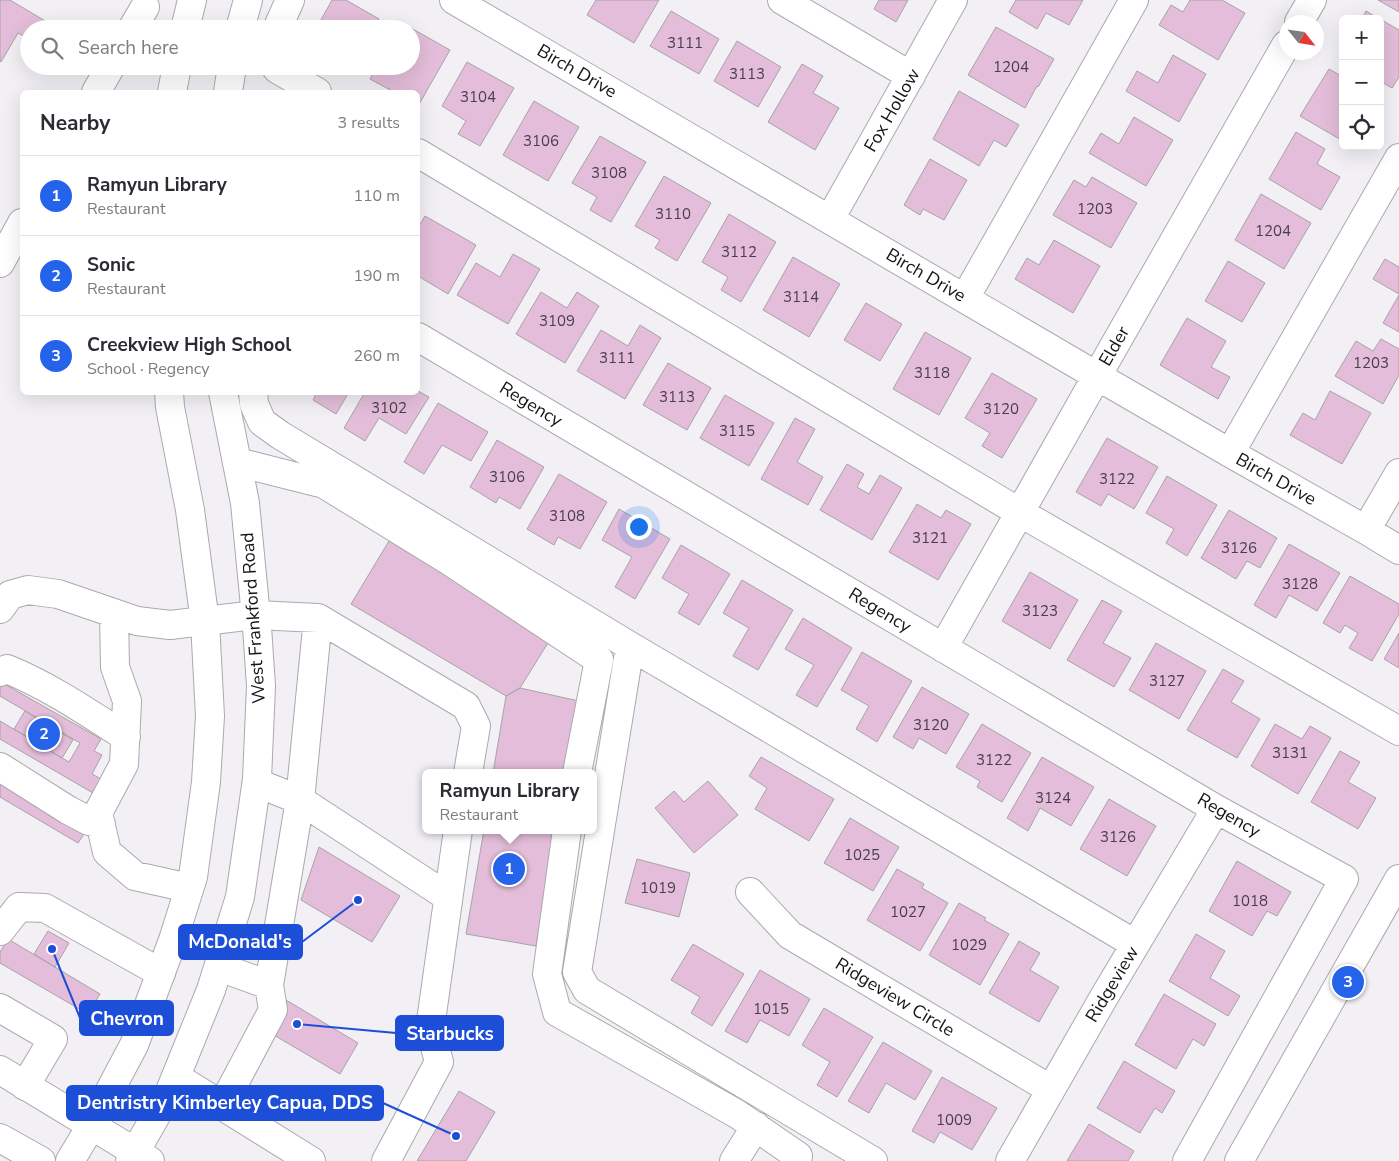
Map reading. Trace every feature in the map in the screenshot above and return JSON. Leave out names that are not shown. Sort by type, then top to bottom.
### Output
[{"type":"street","points":[[188,20],[192,0]]},
{"type":"street","points":[[242,20],[248,0]]},
{"type":"street","points":[[281,20],[290,0]]},
{"type":"street","name":"Birch Drive","points":[[454,0],[1097,376],[1399,550]]},
{"type":"street","points":[[782,0],[911,76]]},
{"type":"street","name":"Fox Hollow","points":[[830,219],[953,0]]},
{"type":"street","points":[[965,298],[1134,0]]},
{"type":"street","points":[[1304,15],[1312,0]]},
{"type":"street","name":"Elder","points":[[943,648],[1279,57]]},
{"type":"street","points":[[97,90],[106,75]]},
{"type":"street","points":[[172,90],[175,75]]},
{"type":"street","points":[[228,90],[231,75]]},
{"type":"street","points":[[288,75],[314,90]]},
{"type":"street","points":[[420,154],[1019,512],[1399,731]]},
{"type":"street","points":[[1230,453],[1399,158]]},
{"type":"street","points":[[0,263],[20,227]]},
{"type":"street","name":"Regency","points":[[420,338],[1216,809],[1344,880],[1187,1161]]},
{"type":"street","points":[[70,1161],[134,1045],[173,940],[193,877],[206,772],[210,716],[205,622],[190,510],[169,395]]},
{"type":"street","name":"West Frankford Road","points":[[139,1158],[176,1077],[219,967],[240,897],[257,783],[261,686],[256,615],[245,503],[224,395]]},
{"type":"street","points":[[253,395],[254,404],[262,422],[280,435],[630,646],[1135,944]]},
{"type":"street","points":[[236,462],[324,484],[448,560],[599,660],[578,769]]},
{"type":"street","points":[[1366,530],[1399,472]]},
{"type":"street","points":[[0,609],[10,595],[28,590],[58,594],[137,620],[170,625],[256,615],[318,618],[466,706],[476,726],[469,769]]},
{"type":"street","points":[[114,612],[115,667],[127,701],[126,737],[124,764],[98,813],[107,852],[134,876],[189,888]]},
{"type":"street","points":[[222,1106],[273,1010],[269,985],[300,800],[318,618]]},
{"type":"street","points":[[630,646],[577,972],[587,990],[840,1153],[873,1161]]},
{"type":"street","points":[[0,672],[7,668],[21,674],[51,690],[126,737]]},
{"type":"street","points":[[0,767],[68,810],[89,821],[101,824]]},
{"type":"street","points":[[257,783],[300,800],[448,897]]},
{"type":"street","name":"Ridgeview","points":[[1010,1161],[1050,1089],[1216,809]]},
{"type":"street","points":[[386,1161],[439,1062],[430,1028],[457,834]]},
{"type":"street","points":[[566,834],[547,974],[557,1012],[737,1114],[798,1156],[795,1161]]},
{"type":"street","points":[[1239,1161],[1399,878]]},
{"type":"street","name":"Ridgeview Circle","points":[[750,892],[790,935],[1050,1089]]},
{"type":"street","points":[[0,930],[18,907],[45,908],[161,973]]},
{"type":"street","points":[[219,967],[269,985]]},
{"type":"street","points":[[0,1008],[54,1039],[25,1086]]},
{"type":"street","points":[[0,1070],[139,1158]]},
{"type":"street","points":[[176,1077],[311,1161]]},
{"type":"street","points":[[734,1161],[756,1126]]},
{"type":"street","points":[[0,1138],[41,1161]]},
{"type":"building","points":[[0,0],[10,0],[44,20],[20,20],[20,34],[18,33],[0,61]]},
{"type":"building","points":[[332,0],[346,0],[379,19],[378,20],[321,20]]},
{"type":"building","points":[[596,0],[659,0],[634,43],[587,15]]},
{"type":"building","points":[[879,0],[908,0],[896,22],[874,9]]},
{"type":"building","points":[[1016,0],[1083,0],[1069,25],[1046,13],[1037,29],[1009,12]]},
{"type":"building","points":[[1190,0],[1222,0],[1245,13],[1218,60],[1159,25],[1171,5],[1183,12]]},
{"type":"building","points":[[1378,0],[1399,0],[1399,12]]},
{"type":"building","points":[[671,11],[719,39],[699,74],[650,46]]},
{"type":"building","points":[[1366,11],[1372,15],[1364,15]]},
{"type":"building","points":[[1384,21],[1399,30],[1399,77],[1392,88],[1384,83]]},
{"type":"building","points":[[996,27],[1054,59],[1025,108],[968,75]]},
{"type":"building","points":[[420,33],[450,50],[420,102],[420,90],[390,90],[370,79],[372,75],[420,75]]},
{"type":"building","points":[[737,41],[781,67],[758,107],[714,81]]},
{"type":"building","points":[[1173,55],[1206,74],[1179,122],[1126,91],[1137,71],[1158,83]]},
{"type":"building","points":[[467,62],[514,88],[480,146],[458,134],[466,121],[442,106]]},
{"type":"building","points":[[802,64],[823,76],[813,93],[839,108],[815,150],[768,122]]},
{"type":"building","points":[[1329,69],[1339,75],[1339,139],[1300,116]]},
{"type":"building","points":[[959,91],[1019,125],[1006,147],[994,140],[979,166],[933,139]]},
{"type":"building","points":[[534,101],[579,127],[548,181],[503,155]]},
{"type":"building","points":[[1134,117],[1173,140],[1146,186],[1089,153],[1101,133],[1119,144]]},
{"type":"building","points":[[1296,132],[1325,149],[1317,164],[1340,177],[1321,210],[1269,179]]},
{"type":"building","points":[[600,136],[646,162],[611,222],[590,210],[597,197],[572,183]]},
{"type":"building","points":[[930,159],[967,180],[944,220],[923,209],[920,215],[904,205]]},
{"type":"building","points":[[664,176],[711,203],[677,261],[655,248],[660,240],[635,226]]},
{"type":"building","points":[[1092,177],[1137,203],[1111,248],[1053,215],[1074,180],[1086,187]]},
{"type":"building","points":[[1261,194],[1311,223],[1284,269],[1235,240]]},
{"type":"building","points":[[729,214],[776,242],[741,302],[721,290],[728,277],[702,262]]},
{"type":"building","points":[[425,216],[476,245],[448,294],[420,277],[420,225]]},
{"type":"building","points":[[1054,240],[1100,266],[1073,313],[1015,279],[1027,258],[1039,265]]},
{"type":"building","points":[[513,254],[540,269],[508,324],[457,295],[476,263],[500,277]]},
{"type":"building","points":[[793,257],[840,284],[809,337],[763,310]]},
{"type":"building","points":[[1385,259],[1399,267],[1399,294],[1373,279]]},
{"type":"building","points":[[1228,261],[1265,283],[1242,322],[1205,301]]},
{"type":"building","points":[[541,292],[567,308],[577,292],[599,306],[565,363],[516,334]]},
{"type":"building","points":[[1399,295],[1399,332],[1383,323]]},
{"type":"building","points":[[866,303],[902,324],[880,361],[844,340]]},
{"type":"building","points":[[1187,318],[1226,341],[1211,367],[1230,377],[1218,399],[1160,365]]},
{"type":"building","points":[[640,325],[661,338],[625,399],[577,371],[601,330],[628,346]]},
{"type":"building","points":[[925,332],[971,358],[939,415],[893,389]]},
{"type":"building","points":[[1381,339],[1399,349],[1399,375],[1383,404],[1335,376],[1356,341],[1373,351]]},
{"type":"building","points":[[668,363],[711,388],[687,430],[643,405]]},
{"type":"building","points":[[992,373],[1037,399],[1002,458],[982,446],[990,433],[965,418]]},
{"type":"building","points":[[1330,391],[1371,413],[1342,464],[1290,435],[1303,413],[1315,420]]},
{"type":"building","points":[[420,392],[429,397],[406,434],[379,418],[365,441],[344,428],[363,395],[420,395]]},
{"type":"building","points":[[316,395],[347,395],[336,414],[313,400]]},
{"type":"building","points":[[725,395],[774,423],[749,466],[700,438]]},
{"type":"building","points":[[438,403],[488,432],[471,461],[442,445],[424,474],[404,462]]},
{"type":"building","points":[[795,418],[815,429],[797,462],[823,477],[808,505],[761,479]]},
{"type":"building","points":[[1107,438],[1158,467],[1134,509],[1108,494],[1101,506],[1076,492]]},
{"type":"building","points":[[497,440],[544,467],[520,509],[499,497],[496,503],[470,487]]},
{"type":"building","points":[[847,464],[864,474],[857,487],[869,494],[880,475],[902,488],[872,540],[820,510]]},
{"type":"building","points":[[559,474],[607,502],[580,549],[558,537],[554,545],[527,529]]},
{"type":"building","points":[[1167,476],[1217,505],[1187,556],[1166,543],[1174,529],[1146,513]]},
{"type":"building","points":[[917,504],[941,518],[946,510],[971,524],[938,580],[889,552]]},
{"type":"building","points":[[619,509],[670,539],[635,599],[615,587],[632,557],[602,540]]},
{"type":"building","points":[[1229,510],[1277,538],[1260,568],[1247,561],[1236,579],[1201,558]]},
{"type":"building","points":[[389,541],[551,638],[520,688],[506,696],[351,604]]},
{"type":"building","points":[[1289,544],[1340,573],[1317,611],[1289,595],[1276,618],[1254,605]]},
{"type":"building","points":[[681,545],[730,574],[699,625],[678,613],[689,594],[662,578]]},
{"type":"building","points":[[1030,572],[1078,600],[1050,649],[1002,621]]},
{"type":"building","points":[[1350,576],[1399,604],[1399,614],[1372,661],[1349,648],[1358,633],[1345,625],[1340,633],[1323,623]]},
{"type":"building","points":[[742,580],[793,610],[758,670],[733,656],[749,628],[723,613]]},
{"type":"building","points":[[1102,600],[1122,611],[1103,643],[1131,658],[1114,687],[1067,660]]},
{"type":"building","points":[[803,618],[852,648],[817,707],[796,695],[814,665],[785,649]]},
{"type":"building","points":[[1399,633],[1399,668],[1384,659]]},
{"type":"building","points":[[1156,643],[1206,671],[1179,719],[1129,690]]},
{"type":"building","points":[[862,652],[912,681],[877,742],[856,729],[869,706],[841,690]]},
{"type":"building","points":[[1223,669],[1244,681],[1231,702],[1260,719],[1237,758],[1187,730]]},
{"type":"building","points":[[1,682],[101,739],[94,751],[102,755],[92,774],[101,779],[93,793],[0,739],[0,721],[69,762],[80,743],[0,696]]},
{"type":"building","points":[[922,687],[969,714],[946,754],[919,738],[913,749],[893,737]]},
{"type":"building","points":[[520,688],[579,701],[567,769],[494,769],[506,696]]},
{"type":"building","points":[[25,711],[73,740],[62,758],[14,729]]},
{"type":"building","points":[[982,724],[1031,753],[1002,802],[977,787],[980,781],[956,767]]},
{"type":"building","points":[[1275,724],[1302,739],[1310,726],[1331,738],[1298,794],[1251,766]]},
{"type":"building","points":[[1340,751],[1360,762],[1348,782],[1376,798],[1358,829],[1311,802]]},
{"type":"building","points":[[761,757],[834,799],[809,841],[755,809],[767,788],[749,776]]},
{"type":"building","points":[[1042,757],[1094,787],[1071,826],[1040,808],[1028,831],[1007,818]]},
{"type":"building","points":[[0,780],[86,831],[78,843],[0,797]]},
{"type":"building","points":[[708,781],[738,815],[694,853],[655,808],[674,791],[684,802]]},
{"type":"building","points":[[1109,799],[1156,826],[1127,876],[1080,849]]},
{"type":"building","points":[[850,818],[899,847],[873,891],[824,863]]},
{"type":"building","points":[[483,834],[555,834],[536,946],[466,934]]},
{"type":"building","points":[[319,847],[400,896],[372,942],[301,900]]},
{"type":"building","points":[[637,859],[690,873],[679,917],[625,903]]},
{"type":"building","points":[[1237,861],[1291,892],[1277,916],[1267,911],[1252,936],[1209,911]]},
{"type":"building","points":[[897,869],[924,884],[922,888],[948,903],[920,951],[867,920]]},
{"type":"building","points":[[959,903],[1009,934],[980,985],[929,955]]},
{"type":"building","points":[[48,931],[69,943],[55,967],[34,954]]},
{"type":"building","points":[[1196,934],[1225,951],[1210,978],[1240,996],[1228,1016],[1169,981]]},
{"type":"building","points":[[8,939],[100,994],[88,1014],[0,963],[0,952]]},
{"type":"building","points":[[1019,941],[1040,953],[1030,970],[1059,987],[1039,1022],[989,993]]},
{"type":"building","points":[[693,944],[744,974],[712,1026],[691,1013],[700,997],[671,980]]},
{"type":"building","points":[[760,970],[810,999],[789,1036],[760,1020],[747,1043],[725,1031]]},
{"type":"building","points":[[1164,994],[1216,1024],[1204,1046],[1193,1039],[1176,1069],[1135,1045]]},
{"type":"building","points":[[281,997],[358,1043],[340,1074],[262,1028]]},
{"type":"building","points":[[824,1008],[873,1037],[837,1097],[817,1085],[830,1062],[802,1045]]},
{"type":"building","points":[[883,1042],[932,1071],[915,1100],[886,1083],[869,1113],[848,1101]]},
{"type":"building","points":[[1124,1061],[1175,1091],[1162,1113],[1155,1108],[1140,1133],[1097,1108]]},
{"type":"building","points":[[942,1077],[997,1108],[972,1150],[940,1132],[934,1143],[912,1131]]},
{"type":"building","points":[[459,1091],[495,1112],[466,1161],[417,1161]]},
{"type":"building","points":[[1089,1124],[1134,1151],[1128,1161],[1067,1161]]},
{"type":"place","name":"Sonic","points":[[44,734]]},
{"type":"place","name":"Ramyun Library","points":[[509,869]]},
{"type":"place","name":"McDonald's","points":[[358,900]]},
{"type":"place","name":"Chevron","points":[[52,949]]},
{"type":"place","name":"Creekview High School","points":[[1348,982]]},
{"type":"place","name":"Starbucks","points":[[297,1024]]},
{"type":"place","name":"Dentristry Kimberley Capua, DDS","points":[[456,1136]]}]
